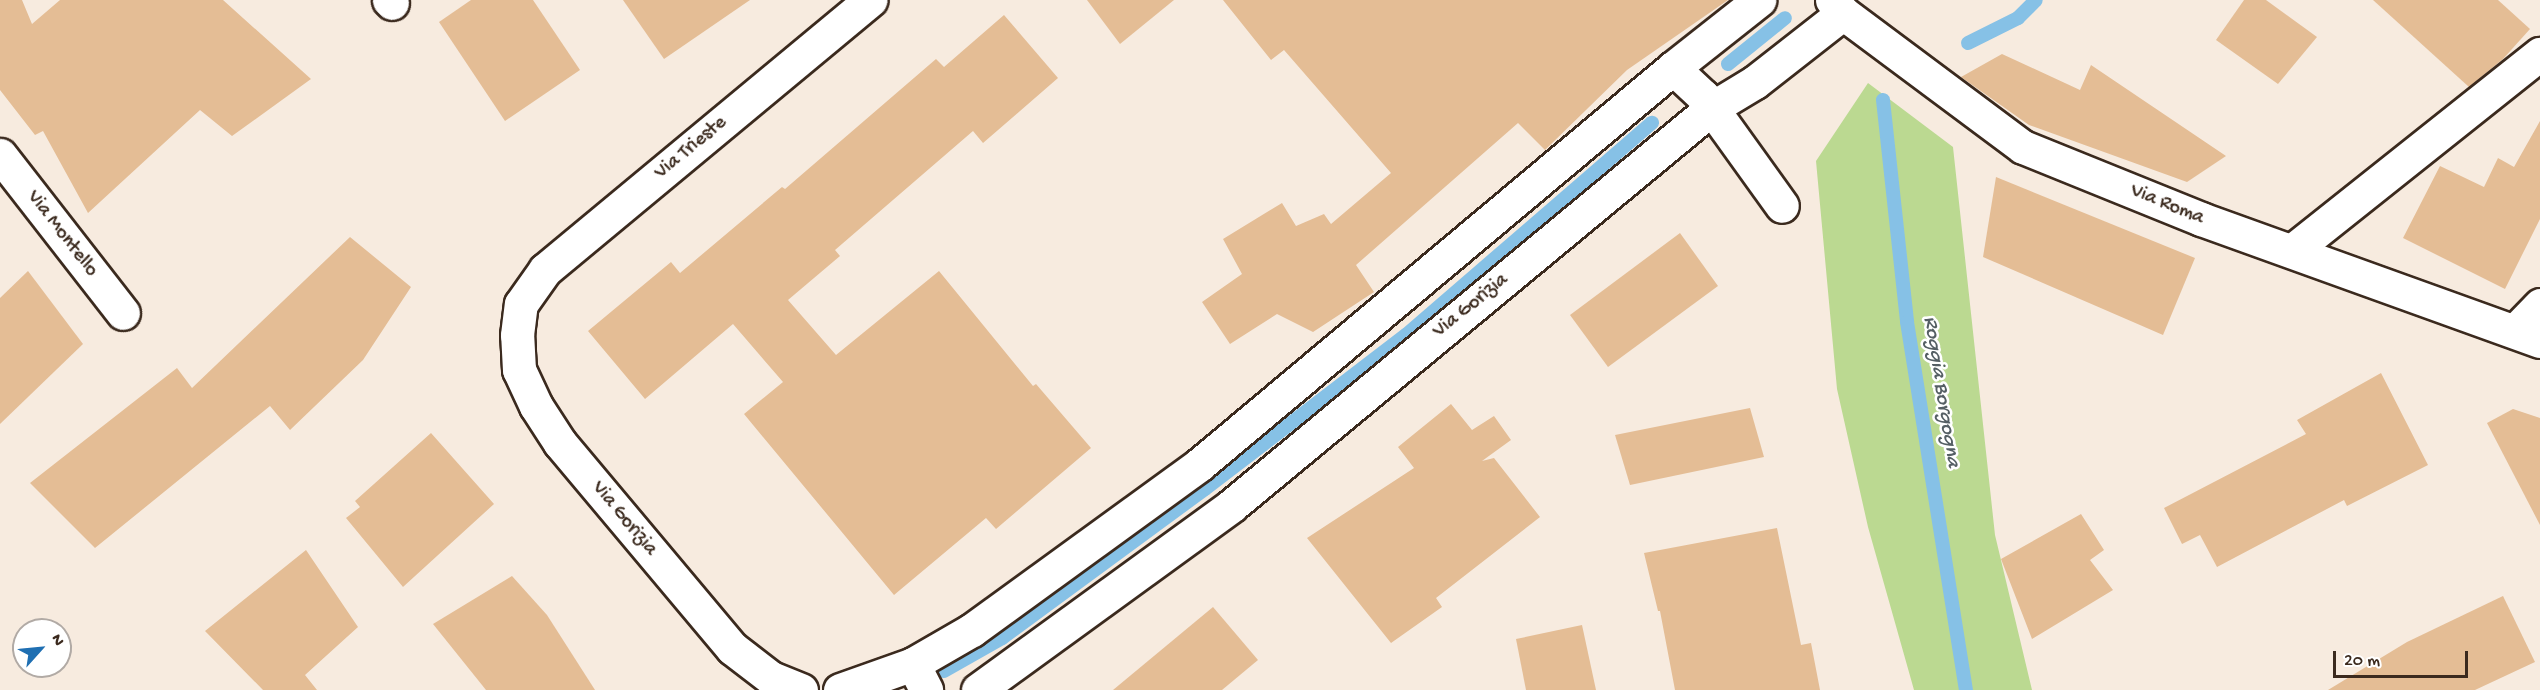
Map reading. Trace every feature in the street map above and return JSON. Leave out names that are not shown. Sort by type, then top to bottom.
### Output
[{"type":"street","name":"Via Trieste","points":[[521,304],[545,270],[870,0]]},
{"type":"street","points":[[840,690],[920,677],[1010,604],[1199,465],[1673,68],[1759,0]]},
{"type":"street","name":"Via Gorizia","points":[[978,690],[1231,506],[1712,108],[1755,82],[1838,6]]},
{"type":"street","name":"Via Roma","points":[[1838,6],[2023,147],[2201,219],[2527,336]]},
{"type":"street","points":[[2292,251],[2540,54]]},
{"type":"street","points":[[1673,68],[1689,81],[1712,108],[1782,206]]},
{"type":"street","name":"Via Montello","points":[[0,155],[123,313]]},
{"type":"street","name":"Via Gorizia","points":[[521,304],[517,335],[519,370],[536,406],[560,443],[732,648],[771,678],[801,690]]},
{"type":"street","points":[[2527,336],[2540,305]]},
{"type":"street","points":[[1199,465],[1231,506]]},
{"type":"green space","points":[[1868,83],[1953,147],[1995,535],[2032,690],[1914,690],[1868,527],[1837,389],[1816,161]]},
{"type":"building","points":[[0,0],[22,0],[32,24],[60,0],[223,0],[311,79],[232,136],[200,110],[88,213],[43,131],[35,135],[0,90]]},
{"type":"building","points":[[471,0],[533,0],[580,70],[505,121],[439,22]]},
{"type":"building","points":[[623,0],[750,0],[664,59]]},
{"type":"building","points":[[1087,0],[1174,0],[1120,44]]},
{"type":"building","points":[[1223,0],[1728,0],[1627,70],[1545,150],[1518,123],[1356,265],[1374,292],[1313,332],[1277,314],[1230,344],[1202,302],[1242,274],[1223,239],[1282,203],[1296,226],[1324,214],[1331,224],[1391,173],[1284,50],[1271,60]]},
{"type":"building","points":[[2244,0],[2266,0],[2317,37],[2278,84],[2216,40]]},
{"type":"building","points":[[2373,0],[2498,0],[2530,29],[2503,59],[2469,87]]},
{"type":"building","points":[[1004,15],[1058,78],[983,143],[973,131],[835,250],[840,256],[788,300],[836,355],[939,271],[1033,386],[1036,384],[1091,448],[996,529],[986,518],[894,595],[744,414],[783,382],[733,324],[645,399],[588,331],[671,262],[680,273],[782,187],[785,189],[936,59],[944,67]]},
{"type":"building","points":[[2002,54],[2080,90],[2091,65],[2226,156],[2187,182],[2029,125],[1961,77]]},
{"type":"building","points":[[2540,121],[2540,219],[2505,289],[2403,238],[2440,166],[2484,187],[2498,158],[2514,167]]},
{"type":"building","points":[[1996,177],[2195,258],[2163,335],[1983,257]]},
{"type":"building","points":[[1680,233],[1718,286],[1608,367],[1570,315]]},
{"type":"building","points":[[350,237],[411,287],[363,360],[290,430],[270,406],[95,548],[30,483],[177,368],[192,388]]},
{"type":"building","points":[[28,271],[83,344],[0,424],[0,298]]},
{"type":"building","points":[[2381,373],[2428,465],[2347,506],[2344,500],[2217,567],[2200,535],[2182,544],[2164,508],[2306,434],[2297,420]]},
{"type":"building","points":[[1451,404],[1472,430],[1494,416],[1511,440],[1482,461],[1494,458],[1540,517],[1436,598],[1442,607],[1391,643],[1307,538],[1414,468],[1398,447]]},
{"type":"building","points":[[1750,408],[1764,457],[1630,485],[1615,435]]},
{"type":"building","points":[[2513,409],[2540,418],[2540,525],[2487,423]]},
{"type":"building","points":[[431,433],[494,504],[403,587],[346,518],[360,507],[355,501]]},
{"type":"building","points":[[2081,514],[2104,550],[2090,560],[2113,590],[2032,639],[2001,559]]},
{"type":"building","points":[[1777,528],[1801,645],[1811,643],[1820,690],[1675,690],[1660,611],[1658,611],[1644,553]]},
{"type":"building","points":[[306,550],[358,627],[305,675],[317,690],[263,690],[205,631]]},
{"type":"building","points":[[512,576],[547,615],[595,690],[486,690],[433,624]]},
{"type":"building","points":[[2503,596],[2535,662],[2475,690],[2328,690],[2407,642]]},
{"type":"building","points":[[1213,607],[1258,660],[1222,690],[1113,690]]},
{"type":"building","points":[[1582,625],[1596,690],[1526,690],[1516,639]]},
{"type":"waterway","name":"Roggia Borgogna","points":[[1968,43],[2018,18],[2036,0]]},
{"type":"waterway","points":[[1728,64],[1785,18]]},
{"type":"waterway","name":"Roggia Borgogna","points":[[1883,100],[1907,322],[1966,690]]},
{"type":"waterway","points":[[944,671],[1002,638],[1205,489],[1406,335],[1652,123]]}]
